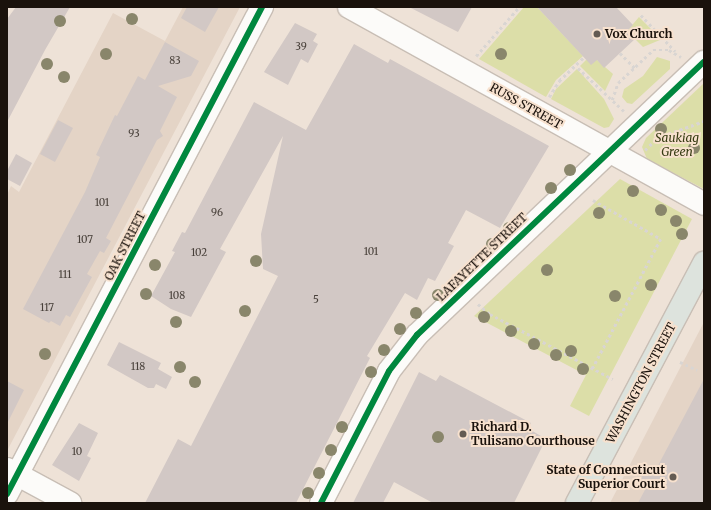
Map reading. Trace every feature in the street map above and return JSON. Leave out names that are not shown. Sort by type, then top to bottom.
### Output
[{"type":"main road","name":"WASHINGTON STREET","points":[[577,503],[704,263]]},
{"type":"street","name":"OAK STREET","points":[[7,494],[12,471],[262,7]]},
{"type":"street","name":"RUSS STREET","points":[[349,7],[704,204]]},
{"type":"street","name":"LAFAYETTE STREET","points":[[321,503],[401,353],[494,260],[611,152],[694,61]]},
{"type":"street","points":[[12,471],[70,503]]},
{"type":"path","points":[[473,60],[519,7]]},
{"type":"path","points":[[641,15],[677,53]]},
{"type":"path","points":[[612,100],[618,83],[636,69],[657,49],[677,53],[694,61]]},
{"type":"path","points":[[620,53],[636,69]]},
{"type":"path","points":[[547,101],[559,81],[584,57]]},
{"type":"path","points":[[578,68],[627,114]]},
{"type":"path","points":[[645,150],[657,138],[704,122]]},
{"type":"path","points":[[593,200],[661,239],[593,368]]},
{"type":"path","points":[[476,300],[490,314],[613,379]]},
{"type":"path","points":[[680,362],[697,370]]},
{"type":"shaded area","points":[[183,7],[240,7],[7,451],[7,195],[11,186],[19,192],[113,13],[165,41]]},
{"type":"shaded area","points":[[704,322],[704,503],[610,503],[680,368]]},
{"type":"green space","points":[[524,7],[537,7],[583,56],[556,80],[546,97],[479,59]]},
{"type":"green space","points":[[639,17],[660,40],[643,47],[635,39],[628,30]]},
{"type":"green space","points":[[657,57],[670,61],[670,69],[632,104],[627,103],[622,97],[624,89],[643,76]]},
{"type":"green space","points":[[586,60],[597,60],[613,74],[605,91],[580,66]]},
{"type":"green space","points":[[577,69],[604,99],[614,119],[609,127],[604,128],[551,99],[556,89]]},
{"type":"green space","name":"Saukiag Green","points":[[704,83],[704,189],[647,159],[642,147],[646,138]]},
{"type":"green space","points":[[620,179],[692,219],[589,416],[570,406],[586,375],[474,316]]},
{"type":"building","points":[[16,7],[70,7],[45,50],[7,122],[7,19]]},
{"type":"building","points":[[187,7],[219,7],[205,32],[181,18]]},
{"type":"building","points":[[409,7],[472,7],[458,32]]},
{"type":"building","name":"Vox Church","points":[[537,7],[616,7],[633,25],[628,30],[636,38],[604,68],[597,60],[591,65]]},
{"type":"building","points":[[295,23],[317,34],[313,41],[318,44],[308,63],[301,59],[288,85],[264,72]]},
{"type":"building","points":[[165,42],[199,61],[191,76],[158,86],[177,97],[160,131],[163,136],[157,140],[106,238],[111,241],[104,253],[100,251],[87,274],[92,277],[70,317],[66,315],[60,326],[51,321],[49,323],[23,309],[85,192],[100,157],[96,155],[115,115],[117,116],[138,76],[145,80]]},
{"type":"building","points":[[354,44],[388,63],[390,59],[549,146],[500,228],[466,210],[448,243],[454,246],[435,281],[428,278],[417,300],[405,293],[367,356],[370,358],[296,503],[145,503],[178,439],[191,446],[278,276],[263,269],[261,234],[283,136],[220,249],[226,252],[191,317],[171,309],[151,296],[175,252],[172,251],[182,232],[185,233],[254,102],[306,130]]},
{"type":"building","points":[[58,120],[73,128],[55,162],[40,154]]},
{"type":"building","points":[[16,154],[32,163],[20,186],[7,179],[7,171]]},
{"type":"building","points":[[119,342],[161,363],[158,369],[172,377],[166,389],[156,384],[154,388],[148,388],[107,365]]},
{"type":"building","name":"Richard D. Tulisano Courthouse","points":[[419,372],[436,381],[440,375],[531,423],[529,429],[546,439],[514,503],[433,503],[394,482],[383,503],[353,503]]},
{"type":"building","name":"State of Connecticut Superior Court","points":[[704,379],[704,503],[638,503],[647,486],[639,482],[646,468],[654,473]]},
{"type":"building","points":[[7,381],[24,390],[7,424]]},
{"type":"building","points":[[79,423],[98,433],[87,456],[91,458],[79,481],[52,465]]},
{"type":"cycle path","points":[[7,494],[262,7]]},
{"type":"cycle path","points":[[321,503],[389,371],[417,335],[704,62]]},
{"type":"place","name":"Vox Church","points":[[597,34]]},
{"type":"place","name":"Richard D. Tulisano Courthouse","points":[[463,434]]},
{"type":"place","name":"State of Connecticut Superior Court","points":[[673,477]]}]
